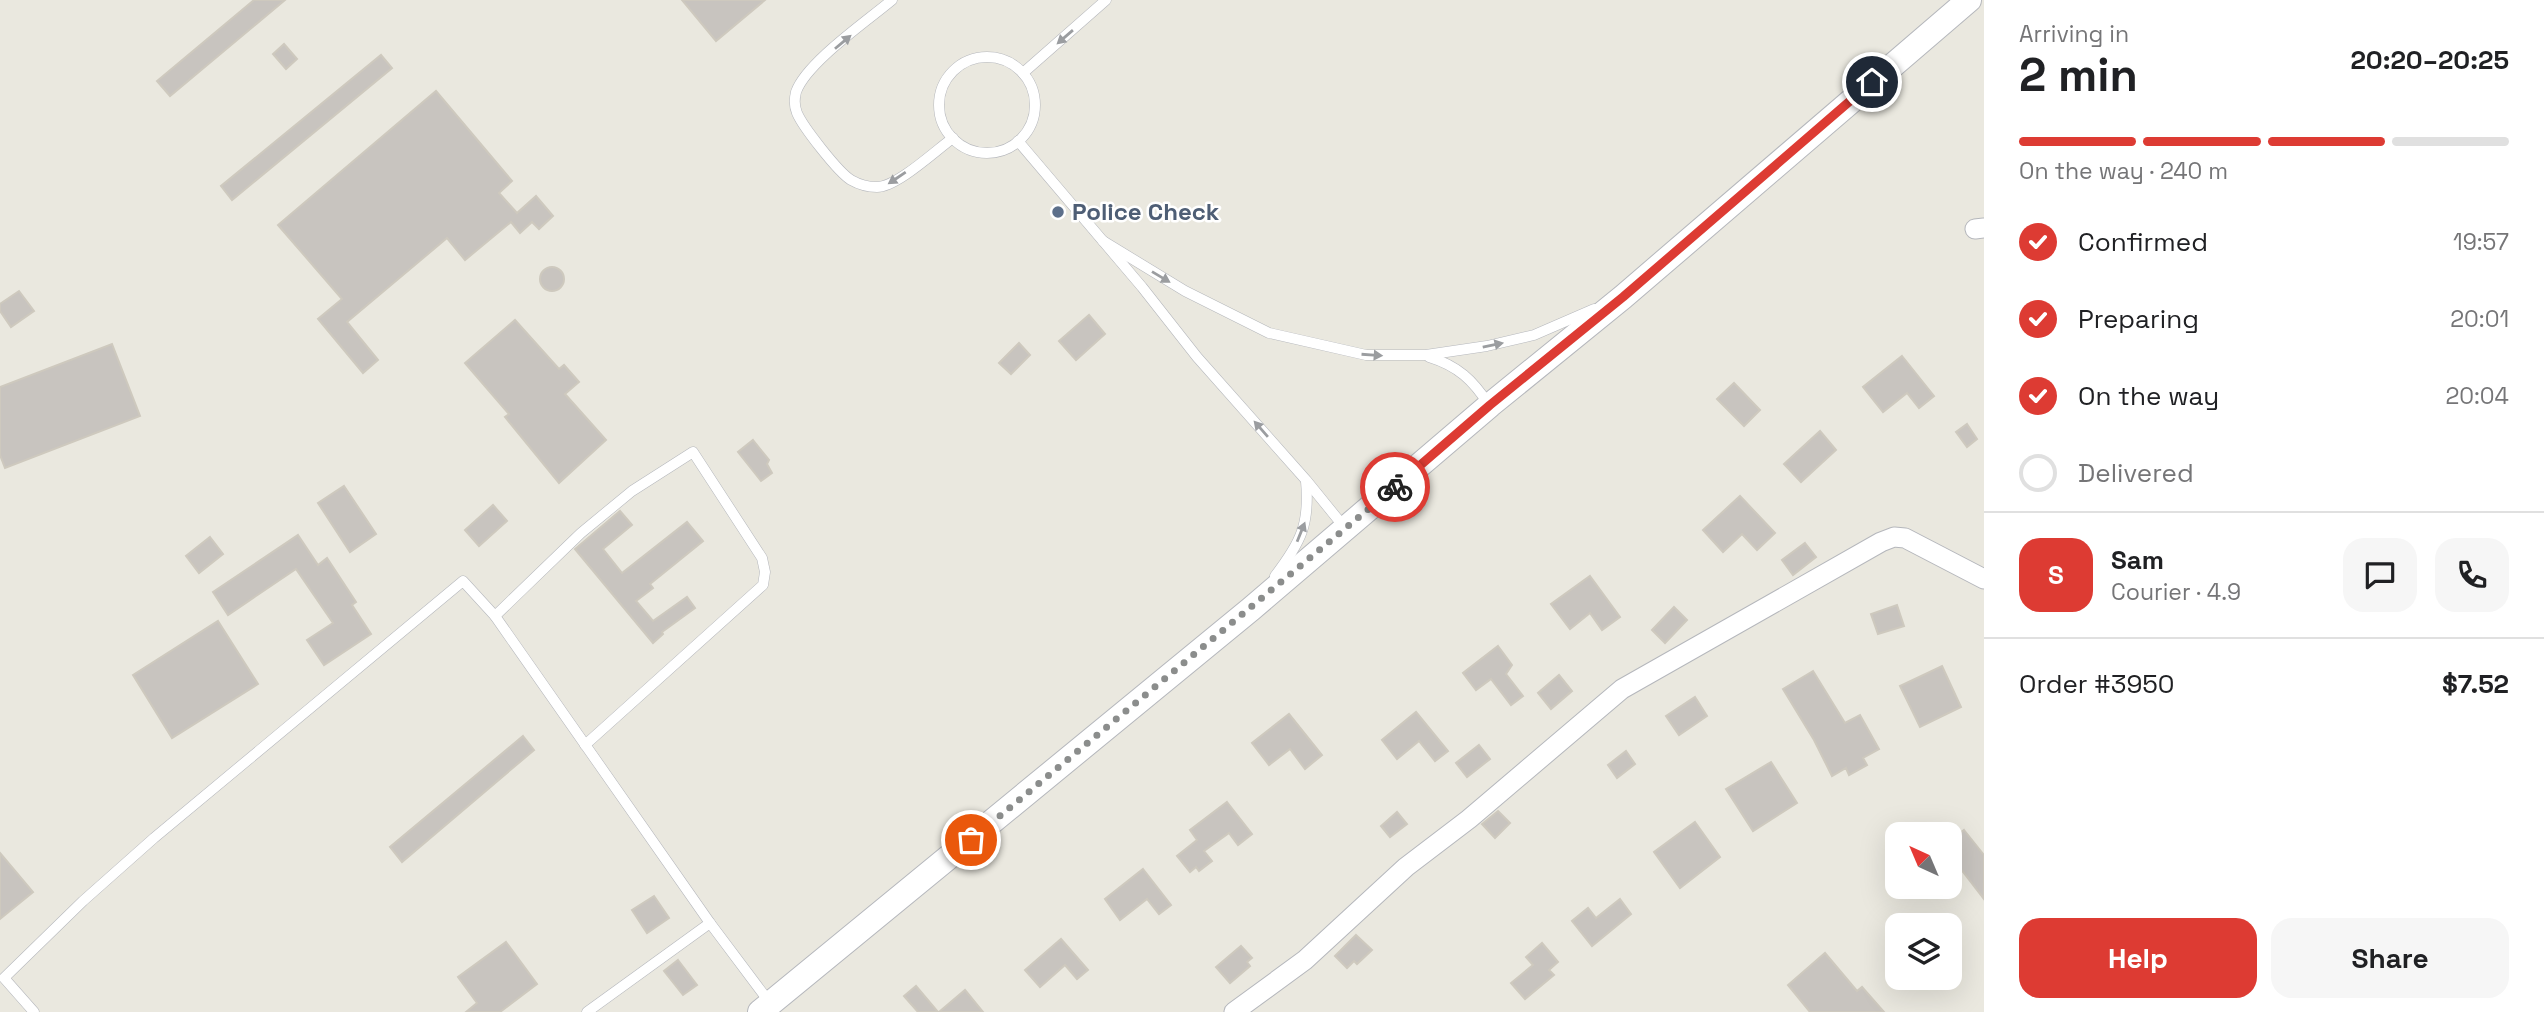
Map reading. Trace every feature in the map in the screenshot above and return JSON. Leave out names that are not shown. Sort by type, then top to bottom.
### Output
[{"type":"street","points":[[765,1008],[1251,609],[1490,405],[1623,297],[1969,0]]},
{"type":"street","points":[[1234,1012],[1306,960],[1406,867],[1475,814],[1598,707],[1622,689],[1702,642],[1894,537],[1905,538],[1984,579]]},
{"type":"lane","points":[[892,0],[810,69],[796,92],[794,103],[797,115],[838,167],[851,180],[865,186],[891,184],[953,138]]},
{"type":"lane","points":[[1023,73],[1106,0]]},
{"type":"lane","points":[[994,57],[1010,62],[1023,73],[1035,100],[1034,116],[1018,141],[1008,148],[985,153],[962,146],[953,138],[943,124],[939,107],[949,76],[962,64],[977,58],[994,57]]},
{"type":"lane","points":[[1018,141],[1197,357],[1346,529]]},
{"type":"lane","points":[[1103,241],[1185,291],[1269,333],[1366,355],[1426,355],[1487,346],[1534,335],[1623,297]]},
{"type":"lane","points":[[1426,355],[1463,372],[1475,383],[1490,405]]},
{"type":"lane","points":[[495,616],[581,533],[622,500],[693,452],[762,558],[765,572],[763,585],[585,745]]},
{"type":"lane","points":[[1251,609],[1296,545],[1309,507],[1306,480]]},
{"type":"lane","points":[[34,1012],[2,980],[153,838],[463,581],[495,616],[710,923],[765,1008]]},
{"type":"lane","points":[[587,1012],[710,923]]},
{"type":"building","points":[[254,0],[285,0],[170,96],[157,81]]},
{"type":"building","points":[[682,0],[765,0],[716,41]]},
{"type":"building","points":[[284,44],[297,59],[286,69],[273,54]]},
{"type":"building","points":[[381,55],[392,68],[232,200],[221,186]]},
{"type":"building","points":[[436,91],[512,181],[499,193],[517,213],[536,196],[553,216],[539,229],[532,222],[520,233],[511,222],[465,260],[447,238],[347,322],[378,360],[363,373],[318,319],[342,299],[278,225]]},
{"type":"building","points":[[552,267],[560,271],[564,279],[560,287],[552,291],[544,287],[540,279],[544,271]]},
{"type":"building","points":[[19,291],[34,311],[11,327],[0,311],[0,304]]},
{"type":"building","points":[[1089,315],[1105,334],[1076,360],[1059,341]]},
{"type":"building","points":[[515,320],[559,369],[564,365],[579,382],[565,394],[606,440],[559,483],[505,417],[509,414],[465,363]]},
{"type":"building","points":[[1019,343],[1030,355],[1011,374],[999,363]]},
{"type":"building","points":[[112,344],[140,416],[5,468],[0,455],[0,387]]},
{"type":"building","points":[[1902,356],[1934,396],[1919,408],[1907,393],[1883,412],[1863,387]]},
{"type":"building","points":[[1734,383],[1760,410],[1744,426],[1717,399]]},
{"type":"building","points":[[1967,424],[1977,439],[1967,447],[1956,432]]},
{"type":"building","points":[[1820,431],[1836,450],[1801,482],[1784,464]]},
{"type":"building","points":[[753,440],[769,460],[767,464],[772,473],[761,481],[738,452]]},
{"type":"building","points":[[344,486],[376,534],[350,552],[318,503]]},
{"type":"building","points":[[1740,496],[1775,533],[1757,550],[1742,534],[1723,552],[1703,530]]},
{"type":"building","points":[[493,505],[507,521],[479,546],[465,530]]},
{"type":"building","points":[[620,511],[632,525],[603,549],[622,573],[687,522],[703,541],[650,584],[653,588],[636,601],[653,621],[687,597],[695,608],[662,632],[653,643],[575,549]]},
{"type":"building","points":[[298,535],[318,565],[327,558],[356,602],[352,605],[371,634],[324,665],[307,640],[333,623],[296,569],[228,615],[213,592]]},
{"type":"building","points":[[210,537],[223,554],[199,573],[186,556]]},
{"type":"building","points":[[1805,543],[1816,557],[1793,575],[1782,560]]},
{"type":"building","points":[[1590,576],[1620,617],[1602,630],[1590,613],[1570,629],[1551,604]]},
{"type":"building","points":[[1897,605],[1904,626],[1878,634],[1871,614]]},
{"type":"building","points":[[1674,607],[1687,620],[1665,643],[1652,630]]},
{"type":"building","points":[[218,621],[258,684],[172,738],[133,675]]},
{"type":"building","points":[[1498,646],[1512,665],[1506,674],[1523,696],[1511,705],[1491,679],[1476,690],[1463,673]]},
{"type":"building","points":[[1942,666],[1961,707],[1920,727],[1900,686]]},
{"type":"building","points":[[1813,671],[1845,723],[1860,715],[1879,749],[1863,758],[1867,765],[1849,775],[1846,768],[1832,776],[1783,689]]},
{"type":"building","points":[[1559,675],[1572,691],[1551,709],[1538,693]]},
{"type":"building","points":[[1695,697],[1707,716],[1679,735],[1666,716]]},
{"type":"building","points":[[1416,712],[1448,751],[1435,761],[1419,741],[1397,759],[1382,740]]},
{"type":"building","points":[[1289,714],[1322,755],[1305,769],[1290,749],[1269,765],[1252,743]]},
{"type":"building","points":[[523,736],[534,750],[402,862],[390,847]]},
{"type":"building","points":[[1479,745],[1490,759],[1467,777],[1456,763]]},
{"type":"building","points":[[1626,751],[1635,764],[1617,778],[1608,765]]},
{"type":"building","points":[[1771,762],[1797,803],[1753,831],[1726,789]]},
{"type":"building","points":[[1227,802],[1252,834],[1238,845],[1229,833],[1204,851],[1212,861],[1199,871],[1196,867],[1190,872],[1177,856],[1197,840],[1190,830]]},
{"type":"building","points":[[1498,811],[1510,823],[1495,838],[1482,824]]},
{"type":"building","points":[[1397,812],[1407,824],[1390,837],[1381,826]]},
{"type":"building","points":[[1695,822],[1720,857],[1680,888],[1654,852]]},
{"type":"building","points":[[1964,830],[1984,855],[1984,899],[1962,871]]},
{"type":"building","points":[[0,853],[33,892],[0,919]]},
{"type":"building","points":[[1143,869],[1171,905],[1159,914],[1147,899],[1120,920],[1105,899]]},
{"type":"building","points":[[654,896],[669,918],[647,933],[632,910]]},
{"type":"building","points":[[1620,899],[1631,914],[1592,946],[1572,921],[1588,908],[1596,918]]},
{"type":"building","points":[[1356,935],[1372,950],[1357,964],[1354,961],[1347,968],[1335,956]]},
{"type":"building","points":[[1061,939],[1088,970],[1077,979],[1065,965],[1040,987],[1025,970]]},
{"type":"building","points":[[506,942],[537,984],[500,1012],[466,1012],[477,1003],[458,977]]},
{"type":"building","points":[[1542,943],[1558,962],[1549,970],[1554,975],[1525,999],[1511,983],[1533,965],[1526,957]]},
{"type":"building","points":[[1241,946],[1252,958],[1247,962],[1250,966],[1230,983],[1216,967]]},
{"type":"building","points":[[1825,953],[1857,991],[1862,987],[1884,1012],[1810,1012],[1788,985]]},
{"type":"building","points":[[678,960],[697,985],[683,995],[664,971]]},
{"type":"building","points":[[916,986],[938,1012],[918,1012],[904,996]]},
{"type":"building","points":[[965,990],[983,1012],[939,1012]]},
{"type":"way so far","points":[[971,840],[1395,487]]},
{"type":"place","name":"Police Check","points":[[1058,212]]},
{"type":"route","points":[[1395,487],[1490,405],[1623,297],[1872,82]]}]
